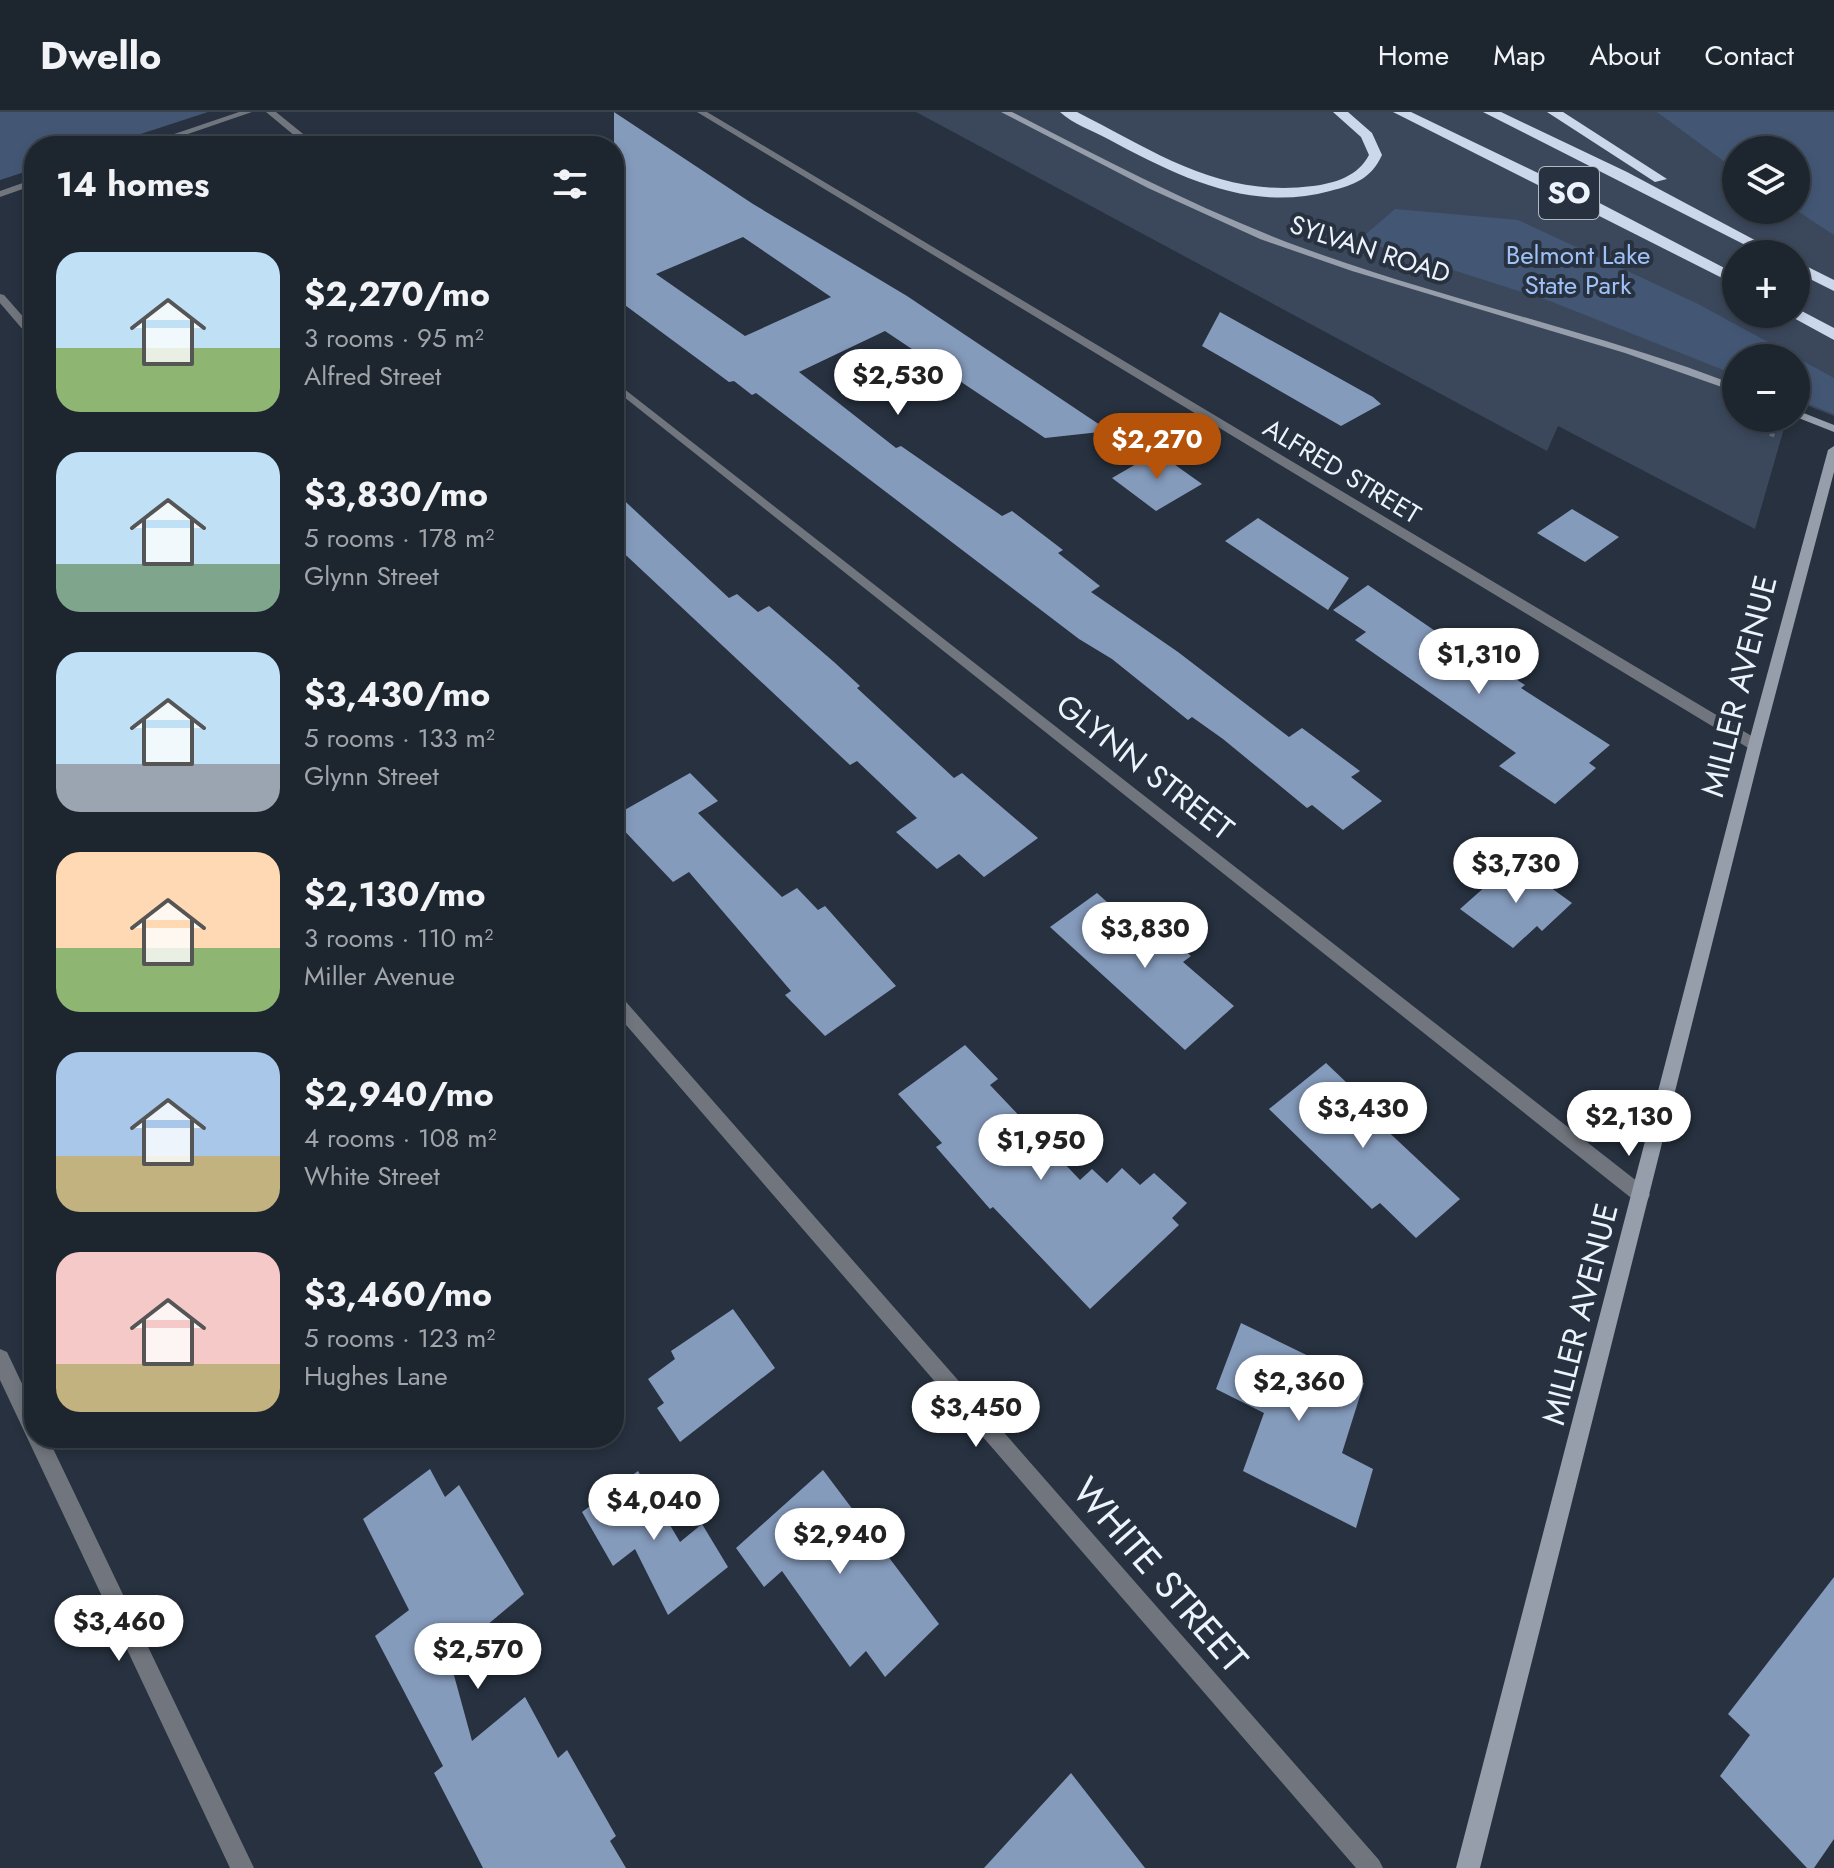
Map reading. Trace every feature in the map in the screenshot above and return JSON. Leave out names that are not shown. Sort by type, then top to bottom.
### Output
[{"type":"highway","points":[[1067,112],[1212,182],[1240,191],[1295,195],[1344,185],[1366,171],[1372,162],[1375,154],[1369,136],[1340,112]]},
{"type":"highway","name":"SO","points":[[1400,112],[1555,186],[1722,273]]},
{"type":"highway","name":"SO","points":[[1490,112],[1748,240]]},
{"type":"highway","points":[[1554,112],[1753,240]]},
{"type":"highway","points":[[1810,273],[1834,286]]},
{"type":"highway","points":[[1810,321],[1834,335]]},
{"type":"street","points":[[175,136],[248,112]]},
{"type":"street","points":[[270,112],[300,136]]},
{"type":"street","name":"ALFRED STREET","points":[[701,112],[1755,745]]},
{"type":"street","name":"SYLVAN ROAD","points":[[1005,112],[1175,199],[1254,233],[1372,275],[1651,358],[1722,384]]},
{"type":"street","points":[[0,194],[24,186]]},
{"type":"street","points":[[0,297],[24,325]]},
{"type":"street","name":"GLYNN STREET","points":[[624,392],[1641,1195]]},
{"type":"street","points":[[1810,419],[1834,429]]},
{"type":"street","name":"MILLER AVENUE","points":[[1468,1868],[1755,745],[1834,450]]},
{"type":"street","name":"WHITE STREET","points":[[624,1011],[1371,1868]]},
{"type":"street","points":[[0,1359],[24,1409]]},
{"type":"street","points":[[43,1448],[242,1868]]},
{"type":"green space","points":[[0,112],[208,112],[135,136],[24,136],[24,172],[0,180]]},
{"type":"green space","name":"Belmont Lake State Park","points":[[916,112],[1834,112],[1834,416],[1810,407],[1810,344],[1722,344],[1722,432],[1783,432],[1755,529],[1558,426],[1547,451]]},
{"type":"green space","points":[[1657,112],[1834,112],[1834,235],[1810,219],[1810,136],[1722,136],[1722,160]]},
{"type":"green space","points":[[1395,209],[1518,220],[1698,304],[1722,317],[1722,328],[1742,328],[1772,344],[1722,344],[1722,369],[1550,301],[1359,240]]},
{"type":"green space","points":[[1810,365],[1834,378],[1834,414],[1810,405]]},
{"type":"building","points":[[614,112],[753,204],[907,296],[1109,431],[1045,438],[885,331],[799,372],[896,448],[901,446],[1002,516],[1012,511],[1063,550],[1058,553],[1100,586],[1091,592],[1178,652],[1289,737],[1302,728],[1360,771],[1351,777],[1382,801],[1343,830],[1312,805],[1307,808],[1223,739],[1192,717],[1188,720],[1112,659],[1079,639],[756,393],[752,395],[734,381],[729,382],[624,304],[624,136],[614,136]],"holes":[[[743,237],[831,297],[745,336],[656,274]]]},
{"type":"building","points":[[1220,312],[1381,404],[1341,426],[1202,346]]},
{"type":"building","points":[[1157,452],[1202,484],[1156,511],[1112,478]]},
{"type":"building","points":[[624,500],[729,598],[737,594],[758,612],[769,606],[860,686],[857,688],[954,778],[962,773],[1038,838],[984,877],[959,854],[937,869],[896,832],[917,818],[857,761],[850,765],[624,553]]},
{"type":"building","points":[[1572,509],[1619,537],[1585,562],[1537,533]]},
{"type":"building","points":[[1258,518],[1349,578],[1328,610],[1225,541]]},
{"type":"building","points":[[1368,585],[1482,663],[1486,660],[1525,685],[1521,688],[1610,745],[1589,763],[1596,768],[1555,804],[1499,766],[1516,753],[1355,640],[1366,632],[1333,610]]},
{"type":"building","points":[[690,773],[718,801],[698,813],[782,897],[797,888],[818,910],[825,906],[896,986],[825,1036],[785,995],[791,991],[689,872],[673,882],[624,831],[624,810]]},
{"type":"building","points":[[1514,861],[1572,903],[1542,931],[1537,926],[1513,948],[1460,909]]},
{"type":"building","points":[[1097,893],[1146,937],[1158,927],[1191,956],[1183,962],[1234,1006],[1185,1050],[1050,927]]},
{"type":"building","points":[[965,1045],[998,1079],[990,1085],[1080,1180],[1092,1169],[1107,1183],[1122,1168],[1140,1185],[1154,1173],[1187,1203],[1172,1218],[1179,1225],[1090,1309],[993,1207],[990,1209],[936,1147],[942,1143],[898,1094]]},
{"type":"building","points":[[1326,1063],[1386,1120],[1380,1124],[1460,1199],[1416,1238],[1380,1203],[1372,1209],[1269,1109]]},
{"type":"building","points":[[733,1309],[775,1368],[680,1442],[657,1408],[664,1403],[648,1379],[675,1359],[671,1351]]},
{"type":"building","points":[[1241,1323],[1364,1383],[1342,1453],[1373,1469],[1356,1528],[1243,1471],[1264,1413],[1216,1389]]},
{"type":"building","points":[[430,1469],[445,1497],[459,1485],[524,1594],[449,1657],[472,1741],[525,1697],[558,1758],[567,1750],[616,1836],[610,1841],[626,1868],[483,1868],[434,1773],[443,1766],[375,1636],[409,1610],[363,1519]]},
{"type":"building","points":[[823,1470],[939,1624],[885,1677],[866,1651],[850,1667],[782,1571],[764,1587],[736,1548]]},
{"type":"building","points":[[638,1471],[680,1542],[702,1524],[728,1567],[668,1615],[635,1549],[613,1566],[582,1512]]},
{"type":"building","points":[[1834,1577],[1834,1839],[1814,1868],[1807,1868],[1720,1776],[1750,1735],[1728,1714]]},
{"type":"building","points":[[1071,1773],[1145,1868],[984,1868]]}]
